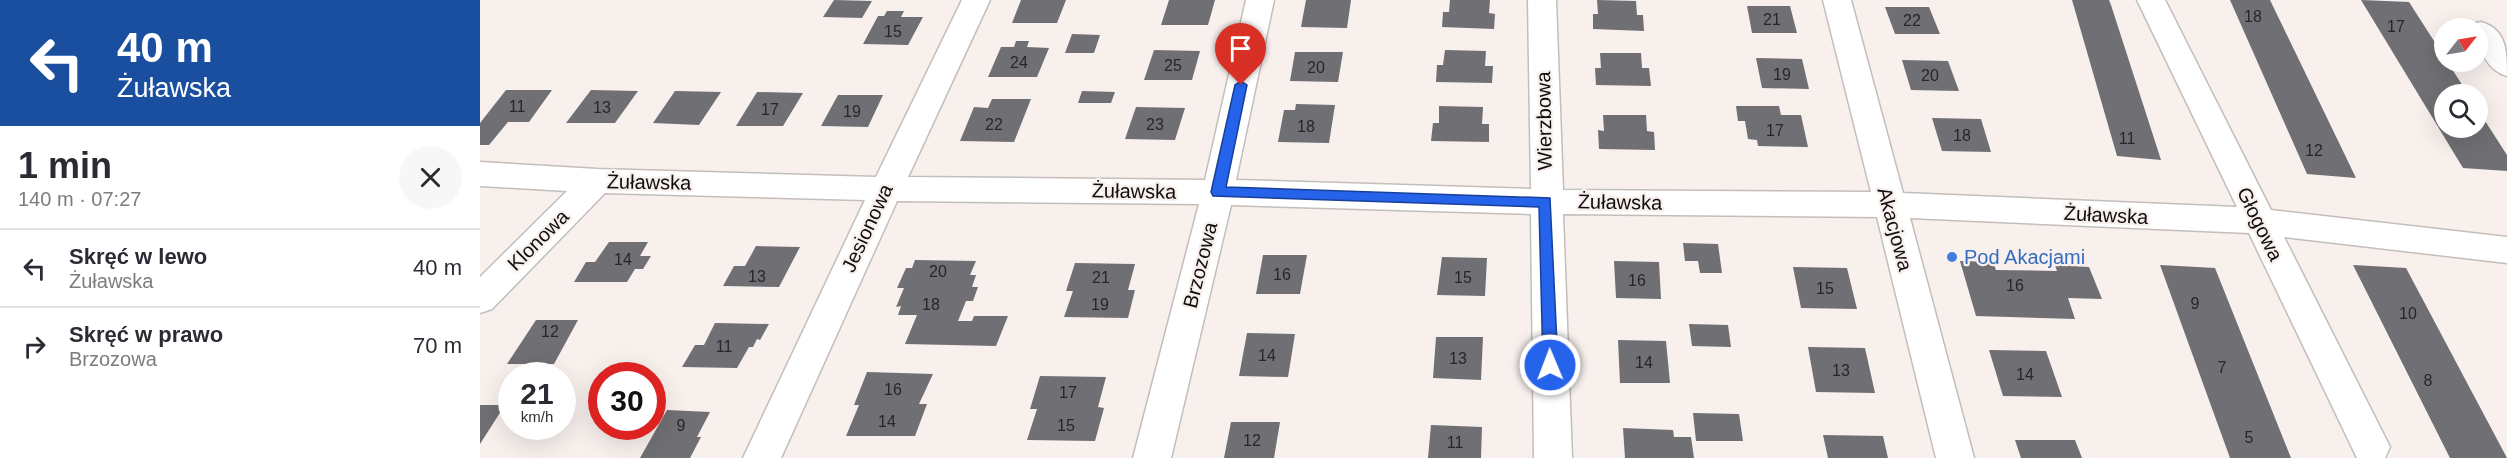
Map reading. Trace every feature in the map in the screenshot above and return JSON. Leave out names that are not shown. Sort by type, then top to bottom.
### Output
[{"type":"street","name":"Jesionowa","points":[[762,458],[976,0]]},
{"type":"street","name":"Brzozowa","points":[[1152,458],[1218,192],[1260,0]]},
{"type":"street","name":"Wierzbowa","points":[[1542,0],[1553,458]]},
{"type":"street","name":"Akacjowa","points":[[1837,0],[1955,458]]},
{"type":"street","name":"Głogowa","points":[[2151,0],[2371,447]]},
{"type":"street","points":[[2488,40],[2507,66]]},
{"type":"street","name":"Żuławska","points":[[480,174],[597,181],[886,189],[1218,192],[1546,202],[1889,205],[2258,221],[2507,250]]},
{"type":"street","name":"Klonowa","points":[[480,299],[597,181]]},
{"type":"building","points":[[834,0],[872,1],[862,18],[823,17]]},
{"type":"building","points":[[1021,0],[1066,0],[1057,23],[1012,23]]},
{"type":"building","points":[[1169,0],[1215,0],[1208,25],[1161,25]]},
{"type":"building","points":[[1306,0],[1351,0],[1347,28],[1301,27]]},
{"type":"building","points":[[1450,0],[1490,0],[1489,13],[1495,14],[1494,29],[1442,27],[1443,12],[1449,12]]},
{"type":"building","points":[[1597,0],[1636,1],[1637,15],[1643,15],[1644,31],[1593,29],[1593,14],[1598,14]]},
{"type":"building","points":[[2072,0],[2109,0],[2161,160],[2117,156]]},
{"type":"building","points":[[2230,0],[2270,0],[2356,178],[2307,174]]},
{"type":"building","points":[[2361,0],[2409,2],[2434,41],[2434,72],[2454,72],[2462,84],[2434,84],[2434,120]]},
{"type":"building","points":[[1747,6],[1790,6],[1797,33],[1752,33]]},
{"type":"building","points":[[1885,7],[1929,7],[1940,34],[1895,34]]},
{"type":"building","points":[[887,11],[904,11],[901,17],[923,17],[908,45],[863,44],[878,16],[884,16]]},
{"type":"building","points":[[1072,34],[1100,35],[1094,53],[1065,53]]},
{"type":"building","points":[[1016,41],[1029,41],[1027,47],[1049,48],[1037,77],[988,77],[1001,47],[1014,47]]},
{"type":"building","points":[[1154,50],[1200,51],[1192,80],[1144,80]]},
{"type":"building","points":[[1445,50],[1486,51],[1485,66],[1493,66],[1492,83],[1436,82],[1437,65],[1443,65]]},
{"type":"building","points":[[1295,52],[1343,52],[1338,82],[1290,81]]},
{"type":"building","points":[[1600,53],[1641,53],[1642,68],[1649,68],[1651,86],[1596,85],[1595,68],[1601,68]]},
{"type":"building","points":[[1756,58],[1802,59],[1809,89],[1762,88]]},
{"type":"building","points":[[1902,60],[1948,61],[1959,91],[1911,90]]},
{"type":"building","points":[[506,90],[552,90],[529,122],[508,122],[489,145],[480,145],[480,123]]},
{"type":"building","points":[[591,90],[638,91],[615,123],[566,123]]},
{"type":"building","points":[[675,91],[721,92],[699,125],[653,123]]},
{"type":"building","points":[[1082,91],[1115,92],[1111,103],[1078,103]]},
{"type":"building","points":[[757,92],[803,93],[783,126],[736,126]]},
{"type":"building","points":[[838,95],[883,95],[868,127],[821,126]]},
{"type":"building","points":[[992,99],[1031,99],[1014,142],[960,141],[974,107],[988,108]]},
{"type":"building","points":[[1296,104],[1335,105],[1329,143],[1278,142],[1284,110],[1295,110]]},
{"type":"building","points":[[1439,106],[1483,107],[1482,124],[1489,124],[1489,142],[1431,141],[1433,123],[1439,123]]},
{"type":"building","points":[[1736,106],[1779,106],[1781,115],[1801,115],[1808,147],[1758,146],[1757,140],[1748,139],[1745,121],[1738,121]]},
{"type":"building","points":[[1136,107],[1185,108],[1175,140],[1125,139]]},
{"type":"building","points":[[1603,115],[1646,115],[1647,131],[1654,132],[1655,150],[1599,149],[1598,130],[1604,131]]},
{"type":"building","points":[[1932,118],[1981,119],[1991,152],[1942,151]]},
{"type":"building","points":[[2488,126],[2507,155],[2507,171],[2463,168],[2445,138],[2488,138]]},
{"type":"building","points":[[609,242],[648,242],[640,256],[651,256],[643,269],[635,269],[627,282],[574,282],[586,262],[595,262]]},
{"type":"building","points":[[1683,243],[1718,244],[1722,273],[1700,273],[1698,261],[1685,261]]},
{"type":"building","points":[[756,246],[800,247],[779,287],[723,286],[734,266],[745,266]]},
{"type":"building","points":[[1263,255],[1307,255],[1300,294],[1256,294]]},
{"type":"building","points":[[1442,257],[1487,258],[1485,296],[1437,295]]},
{"type":"building","points":[[915,260],[976,261],[970,275],[976,275],[972,287],[978,287],[973,301],[966,301],[958,321],[972,321],[974,316],[1008,316],[996,346],[905,344],[917,315],[898,315],[901,306],[896,307],[904,288],[897,288],[906,268],[912,268]]},
{"type":"building","points":[[1614,261],[1659,262],[1661,299],[1616,298]]},
{"type":"building","points":[[1960,261],[1993,262],[1996,270],[2057,271],[2055,265],[2089,267],[2102,299],[2068,298],[2075,319],[1976,316]]},
{"type":"building","points":[[1075,263],[1135,264],[1128,290],[1135,290],[1128,318],[1064,317],[1073,291],[1066,291]]},
{"type":"building","points":[[2160,265],[2215,268],[2291,458],[2230,458]]},
{"type":"building","points":[[2353,265],[2406,268],[2507,458],[2450,458]]},
{"type":"building","points":[[1793,267],[1847,268],[1857,309],[1801,308]]},
{"type":"building","points":[[536,320],[578,320],[555,362],[508,362]]},
{"type":"building","points":[[715,323],[769,324],[760,340],[757,339],[753,347],[749,347],[737,368],[682,367],[695,345],[704,345]]},
{"type":"building","points":[[1689,324],[1728,325],[1731,347],[1692,346]]},
{"type":"building","points":[[1247,333],[1295,334],[1288,377],[1239,376]]},
{"type":"building","points":[[1436,337],[1483,337],[1481,380],[1433,378]]},
{"type":"building","points":[[1618,340],[1666,341],[1670,383],[1620,383]]},
{"type":"building","points":[[1808,347],[1865,348],[1875,393],[1816,392]]},
{"type":"building","points":[[1989,350],[2046,351],[2062,397],[2003,396]]},
{"type":"building","points":[[867,372],[933,374],[919,404],[927,404],[915,436],[846,436],[859,405],[854,405]]},
{"type":"building","points":[[1040,376],[1106,377],[1098,407],[1104,408],[1095,441],[1027,440],[1037,409],[1030,409]]},
{"type":"building","points":[[480,405],[498,405],[498,416],[480,444]]},
{"type":"building","points":[[666,412],[710,412],[697,437],[701,437],[690,458],[640,458],[650,440],[666,440]]},
{"type":"building","points":[[1693,413],[1739,414],[1743,441],[1696,441]]},
{"type":"building","points":[[1231,422],[1280,422],[1274,458],[1224,458]]},
{"type":"building","points":[[1431,425],[1482,427],[1481,458],[1428,458]]},
{"type":"building","points":[[1623,428],[1673,430],[1674,437],[1691,437],[1694,458],[1625,458]]},
{"type":"building","points":[[1823,435],[1883,436],[1888,458],[1828,458]]},
{"type":"building","points":[[2015,440],[2075,440],[2082,458],[2021,458]]},
{"type":"place","name":"Pod Akacjami","points":[[1952,257]]},
{"type":"route","points":[[1241,85],[1218,192],[1546,202],[1550,365]]}]
